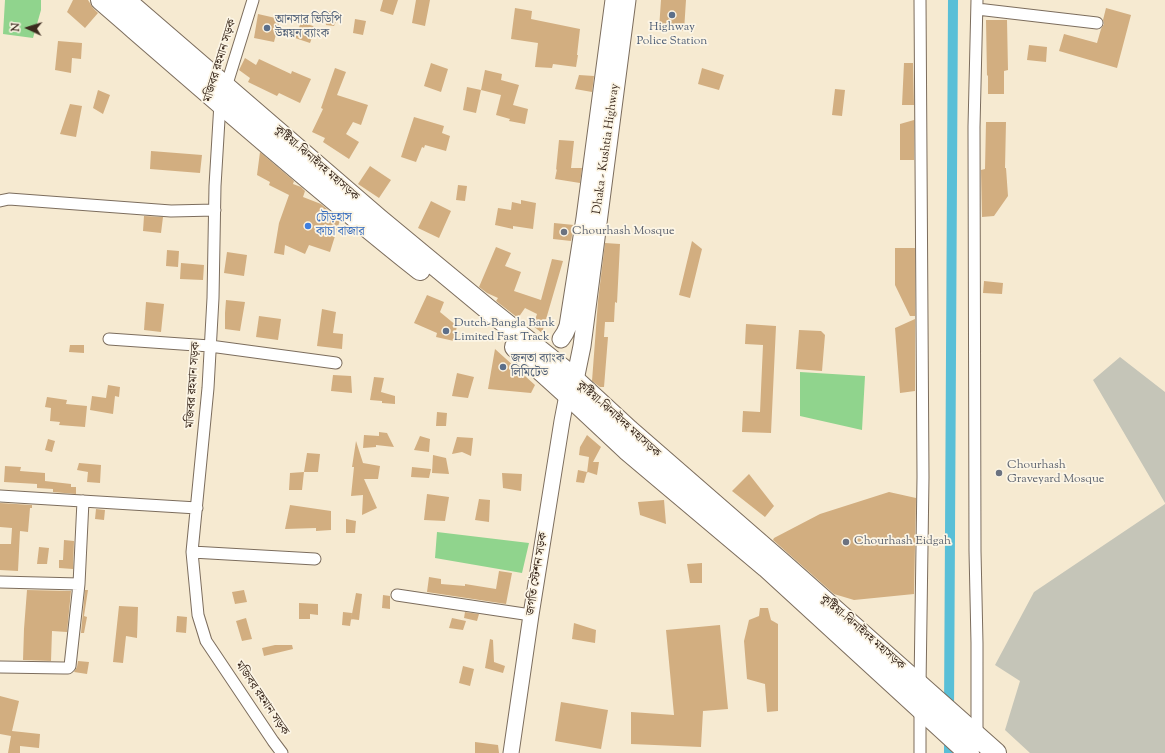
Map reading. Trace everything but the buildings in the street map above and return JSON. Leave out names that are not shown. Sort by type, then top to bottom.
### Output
[{"type":"highway","name":"কুষ্টিয়া-ঝিনাইদহ মহাসড়ক","points":[[101,0],[223,95]]},
{"type":"highway","name":"কুষ্টিয়া-ঝিনাইদহ মহাসড়ক","points":[[125,0],[223,95],[369,230],[534,355],[571,387],[627,450],[778,568],[974,741],[996,753]]},
{"type":"main road","name":"Dhaka - Kushtia Highway","points":[[571,387],[582,346],[617,25],[614,0]]},
{"type":"main road","name":"Dhaka - Kushtia Highway","points":[[561,339],[568,326],[617,25],[627,0]]},
{"type":"main road","points":[[534,355],[561,339],[582,346]]},
{"type":"street","name":"মজিবর রহমান সড়ক","points":[[253,0],[223,95],[215,210],[213,298],[208,388],[192,552],[198,615],[206,641],[282,753]]},
{"type":"street","points":[[920,0],[924,696],[920,753]]},
{"type":"street","points":[[974,741],[978,643],[975,543],[974,151],[977,4],[1097,23]]},
{"type":"street","points":[[0,201],[9,199],[171,211],[215,210]]},
{"type":"street","points":[[108,339],[210,346],[336,363]]},
{"type":"street","name":"জগতি স্টেশন সড়ক","points":[[512,753],[562,421],[571,387]]},
{"type":"street","points":[[0,496],[197,508]]},
{"type":"street","points":[[0,667],[68,668],[70,666],[79,584],[83,501]]},
{"type":"street","points":[[192,552],[315,559]]},
{"type":"street","points":[[0,582],[79,584]]},
{"type":"street","points":[[397,595],[532,615]]},
{"type":"shaded area","points":[[1120,357],[1165,392],[1165,503],[1093,380]]},
{"type":"shaded area","points":[[1165,504],[1165,753],[1030,753],[1005,730],[1020,681],[995,665],[1034,592]]},
{"type":"green space","points":[[5,0],[41,0],[41,10],[33,38],[3,34]]},
{"type":"green space","points":[[800,372],[865,376],[862,430],[800,416]]},
{"type":"green space","points":[[437,532],[529,543],[522,573],[435,558]]},
{"type":"waterway","points":[[949,712],[953,0]]},
{"type":"waterway","points":[[949,736],[949,753]]},
{"type":"place","name":"Highway Police Station","points":[[672,15]]},
{"type":"place","name":"আনসার ভিডিপি উন্নয়ন ব্যাংক","points":[[267,28]]},
{"type":"place","name":"চৌড়হাস কাচা বাজার","points":[[308,226]]},
{"type":"place","name":"Chourhash Mosque","points":[[564,232]]},
{"type":"place","name":"Dutch-Bangla Bank Limited Fast Track","points":[[446,331]]},
{"type":"place","name":"জনতা ব্যাংক লিমিটেড","points":[[503,367]]},
{"type":"place","name":"Chourhash Graveyard Mosque","points":[[999,473]]},
{"type":"place","name":"Chourhash Eidgah","points":[[846,542]]}]
